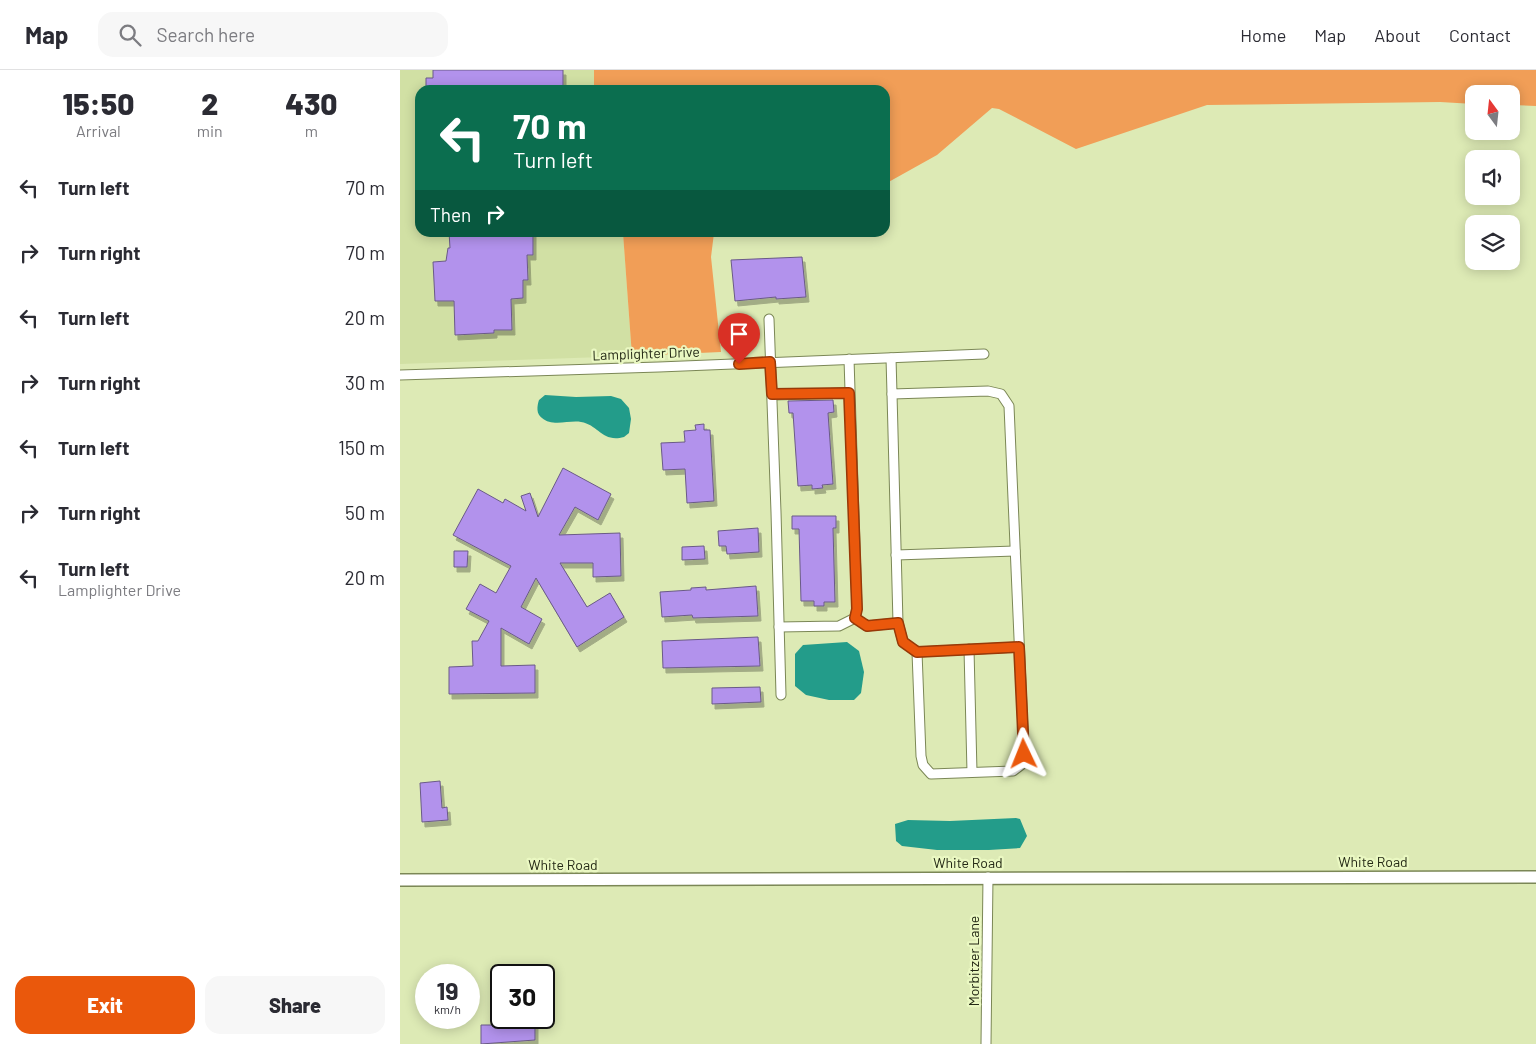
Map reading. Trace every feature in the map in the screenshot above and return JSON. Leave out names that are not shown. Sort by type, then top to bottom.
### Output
[{"type":"street","points":[[769,319],[781,695]]},
{"type":"street","name":"Lamplighter Drive","points":[[400,375],[984,354]]},
{"type":"street","points":[[891,358],[898,623],[903,642],[917,652],[1019,647]]},
{"type":"street","points":[[849,359],[857,609],[855,618]]},
{"type":"street","points":[[892,394],[988,391],[1001,394],[1009,406],[1024,754],[1021,765],[1013,771],[931,774],[923,765],[921,756],[917,652]]},
{"type":"street","points":[[772,394],[849,393]]},
{"type":"street","points":[[896,555],[1015,551]]},
{"type":"street","points":[[855,618],[867,626],[898,623]]},
{"type":"street","points":[[779,627],[839,626],[855,618]]},
{"type":"street","points":[[969,649],[972,772]]},
{"type":"street","name":"White Road","points":[[400,880],[1536,876]]},
{"type":"street","name":"Morbitzer Lane","points":[[986,1044],[988,877]]},
{"type":"shaded area","points":[[400,70],[594,70],[594,85],[415,85],[415,237],[623,237],[632,356],[400,364]]},
{"type":"shaded area","points":[[594,70],[1536,70],[1536,106],[1520,105],[1520,85],[1465,85],[1465,103],[1440,102],[1207,105],[1076,149],[999,109],[992,108],[937,155],[890,181],[890,85],[594,85]]},
{"type":"shaded area","points":[[623,237],[714,237],[711,257],[721,352],[632,356]]},
{"type":"water","points":[[545,395],[576,397],[611,396],[621,399],[629,408],[631,419],[629,433],[624,437],[611,438],[605,436],[592,426],[581,422],[556,423],[546,421],[540,416],[538,410],[539,400]]},
{"type":"water","points":[[847,642],[859,651],[864,672],[861,693],[854,700],[829,700],[806,695],[795,686],[795,654],[803,645]]},
{"type":"water","points":[[1020,819],[1027,836],[1020,848],[937,850],[902,846],[896,841],[895,824],[908,820],[950,821]]},
{"type":"building","points":[[433,70],[563,70],[563,85],[426,85],[426,78],[433,78]]},
{"type":"building","points":[[449,237],[533,237],[533,255],[527,255],[528,280],[523,280],[523,298],[511,299],[512,330],[494,330],[494,333],[455,335],[454,301],[435,301],[433,262],[446,261],[448,248],[450,248]]},
{"type":"building","points":[[802,257],[806,297],[776,299],[776,297],[735,301],[731,260]]},
{"type":"building","points":[[833,400],[834,412],[828,413],[833,484],[822,485],[823,488],[812,489],[812,485],[798,486],[793,413],[789,413],[788,401]]},
{"type":"building","points":[[704,424],[704,430],[710,430],[714,501],[687,503],[685,469],[663,470],[661,443],[685,442],[684,431],[696,430],[695,425]]},
{"type":"building","points":[[563,468],[611,494],[598,520],[575,507],[559,535],[620,533],[621,576],[593,577],[593,563],[560,563],[587,607],[610,593],[624,617],[577,647],[536,578],[521,607],[542,619],[529,644],[501,628],[501,666],[535,665],[535,693],[449,694],[449,667],[473,666],[472,641],[478,641],[489,621],[466,609],[480,584],[496,593],[511,566],[453,535],[478,489],[503,503],[505,499],[526,511],[521,496],[530,493],[538,517]]},
{"type":"building","points":[[792,516],[836,516],[836,528],[833,528],[835,602],[824,602],[824,606],[814,606],[814,601],[801,601],[799,529],[792,529]]},
{"type":"building","points":[[758,528],[759,552],[727,554],[726,546],[719,546],[718,531]]},
{"type":"building","points":[[704,546],[705,559],[682,560],[682,547]]},
{"type":"building","points":[[454,551],[468,551],[467,567],[454,567]]},
{"type":"building","points":[[756,586],[758,616],[693,618],[692,615],[662,617],[660,592],[706,587],[706,590]]},
{"type":"building","points":[[758,637],[760,666],[663,668],[662,641]]},
{"type":"building","points":[[760,687],[761,702],[712,704],[712,688]]},
{"type":"building","points":[[440,781],[442,808],[447,807],[448,820],[422,822],[420,783]]},
{"type":"building","points":[[481,1025],[490,1025],[490,1029],[535,1029],[535,1040],[481,1044]]},
{"type":"route","points":[[739,364],[770,362],[772,394],[849,393],[857,609],[855,618],[867,626],[898,623],[903,642],[917,652],[1019,647],[1024,754]]}]
